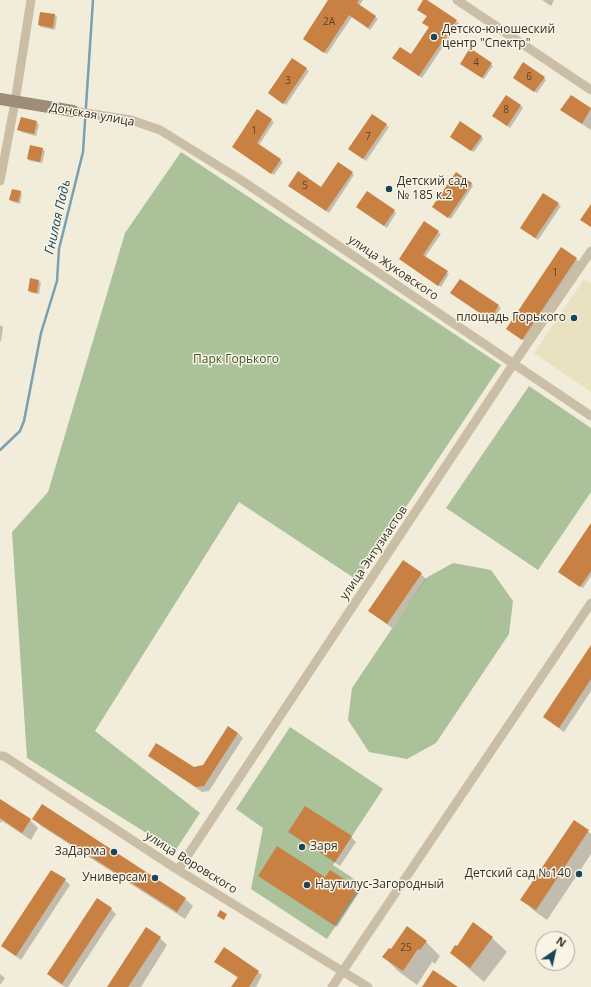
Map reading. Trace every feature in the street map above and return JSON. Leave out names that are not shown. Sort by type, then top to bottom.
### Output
[{"type":"street","points":[[0,181],[15,102],[31,0]]},
{"type":"street","points":[[457,0],[591,90]]},
{"type":"street","name":"Донская улица","points":[[0,99],[131,120],[160,130],[180,142]]},
{"type":"street","name":"улица Жуковского","points":[[180,142],[240,180],[591,416]]},
{"type":"street","name":"улица Энтузиастов","points":[[178,870],[514,364],[591,251]]},
{"type":"street","points":[[332,987],[591,604]]},
{"type":"street","name":"улица Воровского","points":[[2,756],[178,870],[368,987]]},
{"type":"green space","name":"Парк Горького","points":[[181,152],[501,365],[357,580],[239,502],[95,731],[200,813],[175,851],[27,758],[12,532],[48,492],[125,233]]},
{"type":"green space","points":[[529,386],[591,428],[591,492],[538,570],[446,508]]},
{"type":"green space","points":[[453,563],[491,570],[513,601],[509,634],[436,743],[407,759],[369,752],[348,720],[352,688],[426,578]]},
{"type":"green space","name":"Заря","points":[[290,727],[383,789],[333,865],[363,885],[327,939],[251,889],[263,828],[236,809]]},
{"type":"shaded area","name":"площадь Горького","points":[[584,279],[591,284],[591,392],[534,353]]},
{"type":"building","points":[[328,0],[359,0],[357,3],[376,16],[368,28],[349,15],[324,53],[303,39]]},
{"type":"building","name":"Детско-юношеский центр \"Спектр\"","points":[[423,0],[427,0],[457,20],[419,76],[392,58],[400,47],[411,54],[429,27],[422,23],[427,16],[417,10]]},
{"type":"building","points":[[40,12],[55,14],[53,28],[38,25]]},
{"type":"building","points":[[470,48],[492,63],[482,78],[460,64]]},
{"type":"building","points":[[292,58],[307,68],[283,104],[268,93]]},
{"type":"building","points":[[523,62],[545,77],[534,92],[513,78]]},
{"type":"building","points":[[506,95],[521,105],[507,126],[492,116]]},
{"type":"building","points":[[571,95],[591,108],[582,124],[560,110]]},
{"type":"building","points":[[257,109],[272,119],[257,143],[281,159],[271,174],[232,147]]},
{"type":"building","points":[[372,114],[387,124],[363,159],[348,149]]},
{"type":"building","points":[[21,117],[37,121],[34,134],[17,130]]},
{"type":"building","points":[[460,121],[482,136],[471,151],[450,137]]},
{"type":"building","points":[[30,145],[43,148],[40,162],[27,159]]},
{"type":"building","points":[[338,162],[353,172],[326,211],[288,186],[298,171],[321,187]]},
{"type":"building","points":[[456,172],[472,183],[448,218],[432,207]]},
{"type":"building","points":[[12,189],[21,191],[18,202],[9,200]]},
{"type":"building","points":[[367,191],[395,210],[384,226],[356,207]]},
{"type":"building","points":[[543,193],[559,203],[535,238],[520,228]]},
{"type":"building","points":[[591,204],[591,227],[580,220]]},
{"type":"building","points":[[424,221],[439,231],[423,255],[448,271],[438,286],[399,259]]},
{"type":"building","points":[[561,247],[577,258],[522,340],[506,329]]},
{"type":"building","points":[[30,278],[39,280],[37,293],[28,291]]},
{"type":"building","points":[[460,279],[499,305],[490,320],[450,293]]},
{"type":"building","points":[[591,523],[591,571],[580,587],[558,572]]},
{"type":"building","points":[[403,560],[422,573],[387,624],[368,611]]},
{"type":"building","points":[[591,645],[591,679],[559,728],[543,717]]},
{"type":"building","points":[[228,726],[238,733],[204,786],[196,787],[148,756],[156,743],[194,767],[203,765]]},
{"type":"building","points":[[0,799],[31,819],[22,833],[0,818]]},
{"type":"building","points":[[42,804],[186,898],[177,912],[32,819]]},
{"type":"building","points":[[305,806],[352,836],[335,862],[288,832]]},
{"type":"building","points":[[574,820],[589,830],[536,910],[520,900]]},
{"type":"building","points":[[277,846],[325,877],[330,870],[358,888],[334,925],[258,876]]},
{"type":"building","points":[[51,870],[66,879],[16,956],[1,946]]},
{"type":"building","points":[[97,898],[112,908],[62,984],[47,974]]},
{"type":"building","points":[[220,910],[227,914],[224,920],[217,916]]},
{"type":"building","points":[[473,922],[493,937],[470,968],[450,953],[455,945],[457,946]]},
{"type":"building","points":[[407,926],[427,941],[420,950],[418,949],[403,971],[382,957],[389,948],[391,949]]},
{"type":"building","points":[[146,927],[161,937],[128,987],[107,987]]},
{"type":"building","points":[[224,947],[259,971],[249,987],[231,987],[238,977],[214,962]]},
{"type":"building","points":[[433,970],[458,987],[422,987]]},
{"type":"waterway","name":"Гнилая Падь","points":[[0,450],[20,431],[24,421],[41,333],[57,281],[59,249],[83,152],[93,0]]},
{"type":"place","name":"Детско-юношеский центр \"Спектр\"","points":[[434,37]]},
{"type":"place","name":"Детский сад № 185 к.2","points":[[389,189]]},
{"type":"place","name":"площадь Горького","points":[[574,318]]},
{"type":"place","name":"Заря","points":[[302,847]]},
{"type":"place","name":"ЗаДарма","points":[[114,852]]},
{"type":"place","name":"Детский сад №140","points":[[579,874]]},
{"type":"place","name":"Универсам","points":[[155,878]]},
{"type":"place","name":"Наутилус-Загородный","points":[[307,885]]}]
